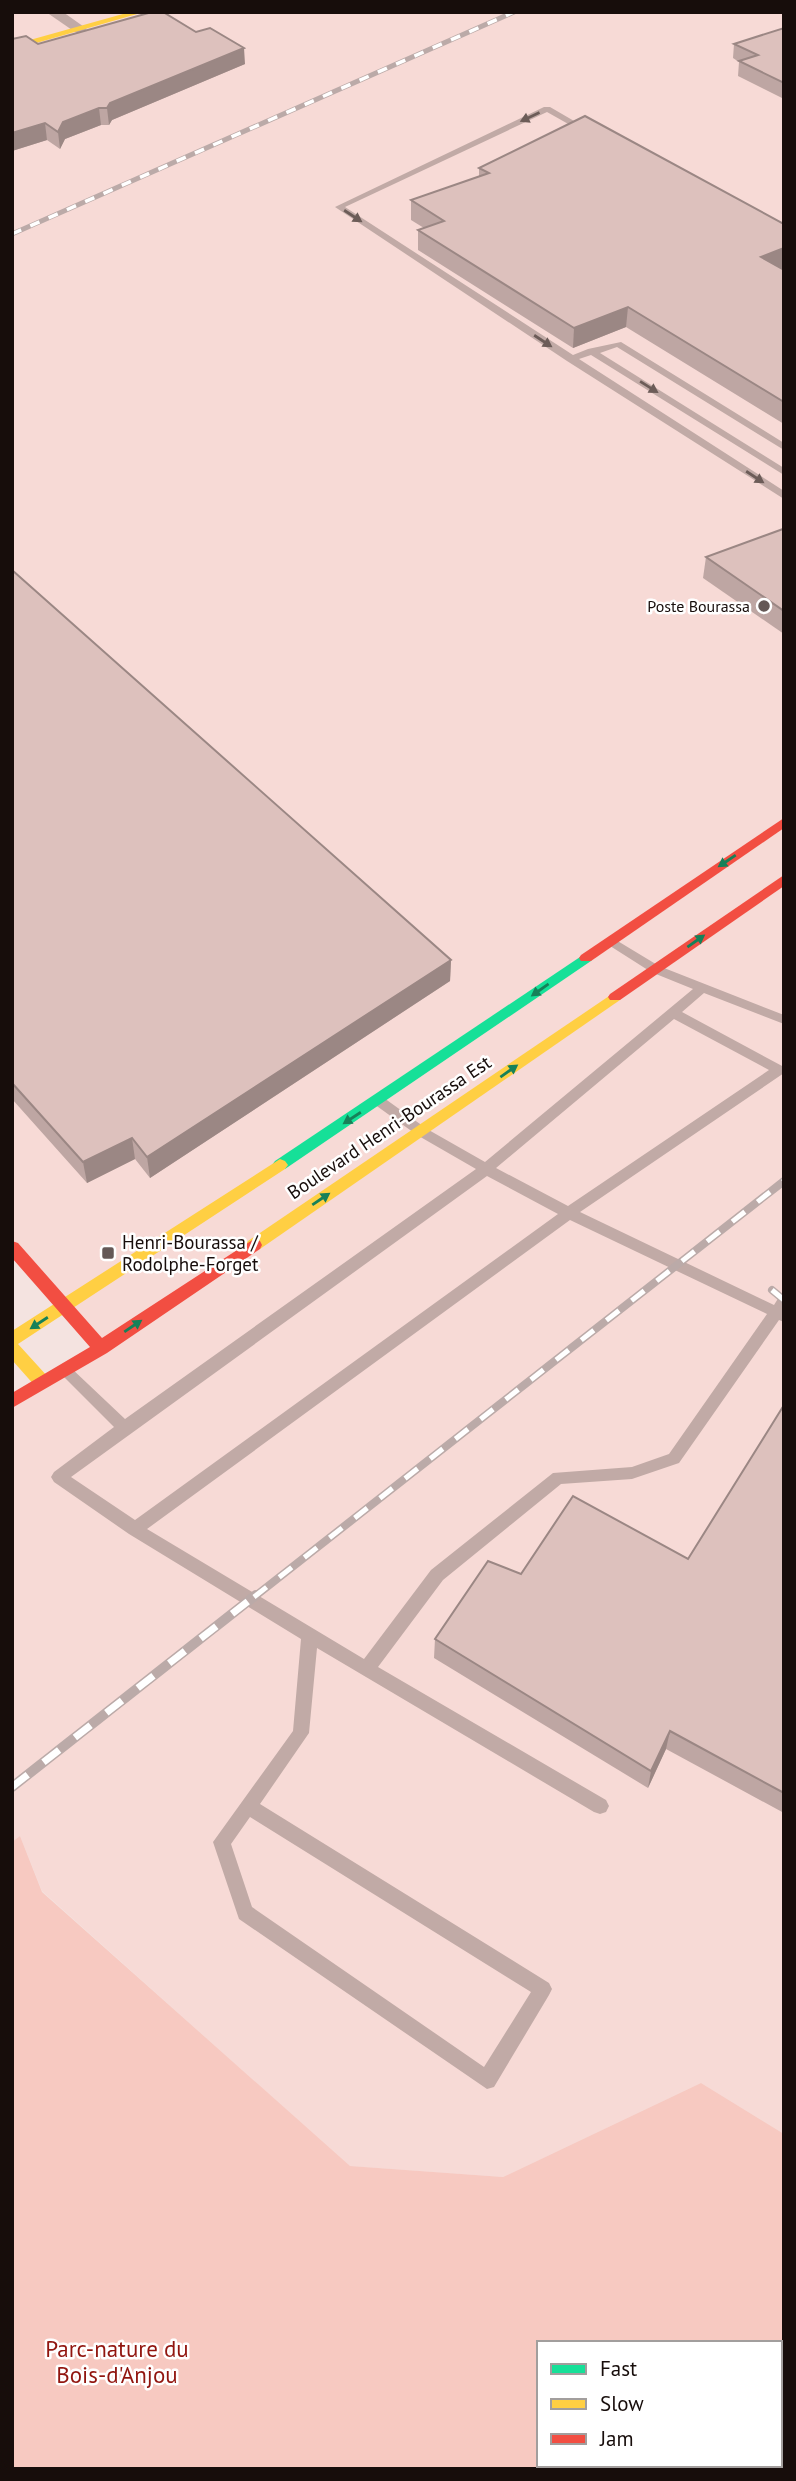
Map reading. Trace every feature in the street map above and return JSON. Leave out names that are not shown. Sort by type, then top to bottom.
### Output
[{"type":"main road","points":[[12,48],[140,12]]},
{"type":"main road","name":"Boulevard Henri-Bourassa Est","points":[[12,1340],[379,1101],[784,822]]},
{"type":"main road","name":"Boulevard Henri-Bourassa Est","points":[[12,1401],[101,1348],[422,1132],[784,879]]},
{"type":"main road","points":[[12,1247],[101,1348]]},
{"type":"main road","points":[[12,1348],[42,1382]]},
{"type":"street","points":[[53,12],[80,29]]},
{"type":"lane","points":[[594,135],[547,109],[339,207],[784,496]]},
{"type":"lane","points":[[570,359],[618,344],[784,447]]},
{"type":"lane","points":[[592,351],[784,472]]},
{"type":"lane","points":[[719,455],[762,434]]},
{"type":"lane","points":[[611,941],[655,969],[784,1020]]},
{"type":"lane","points":[[600,1806],[135,1530],[59,1477],[486,1169],[702,988]]},
{"type":"lane","points":[[135,1530],[569,1213],[779,1070],[672,1012]]},
{"type":"lane","points":[[367,1668],[437,1575],[558,1478],[632,1473],[674,1459],[781,1310],[569,1213],[422,1132],[379,1101]]},
{"type":"lane","points":[[64,1370],[124,1429]]},
{"type":"lane","points":[[247,1806],[543,1989],[487,2080],[244,1913],[222,1842],[247,1806],[301,1733],[310,1634]]},
{"type":"shaded area","points":[[12,12],[784,12],[784,2134],[701,2083],[503,2177],[349,2166],[42,1891],[20,1836],[12,1842],[12,1401],[101,1347],[12,1247]]},
{"type":"green space","name":"Parc-nature du Bois-d'Anjou","points":[[20,1836],[42,1892],[350,2166],[503,2177],[701,2083],[784,2134],[784,2469],[12,2469],[12,1842]]},
{"type":"building","points":[[152,12],[163,12],[196,32],[210,28],[244,48],[110,103],[107,108],[99,108],[63,122],[58,132],[45,123],[12,133],[12,39],[26,36],[38,44]]},
{"type":"building","points":[[784,28],[784,83],[739,61],[758,55],[734,44]]},
{"type":"building","points":[[585,116],[784,224],[784,248],[761,257],[784,270],[784,402],[628,307],[574,328],[418,230],[444,221],[411,200],[489,173],[479,168]]},
{"type":"building","points":[[783,529],[784,611],[706,557]]},
{"type":"building","points":[[12,570],[451,960],[147,1157],[132,1138],[83,1162],[12,1083]]},
{"type":"building","points":[[784,1405],[784,1793],[670,1731],[651,1771],[435,1639],[488,1561],[521,1574],[573,1496],[688,1559]]},
{"type":"railway","points":[[12,234],[514,12]]},
{"type":"railway","points":[[254,1597],[784,1181]]},
{"type":"railway","points":[[772,1290],[784,1300]]},
{"type":"railway","points":[[12,1787],[256,1595]]},
{"type":"traffic: fast","points":[[280,1165],[586,958]]},
{"type":"traffic: slow","points":[[12,48],[140,12]]},
{"type":"traffic: slow","points":[[254,1245],[615,997]]},
{"type":"traffic: slow","points":[[12,1340],[280,1165]]},
{"type":"traffic: slow","points":[[12,1348],[42,1382]]},
{"type":"traffic: jam","points":[[586,958],[784,822]]},
{"type":"traffic: jam","points":[[615,997],[784,879]]},
{"type":"traffic: jam","points":[[12,1401],[101,1348],[254,1245]]},
{"type":"traffic: jam","points":[[12,1247],[101,1348]]},
{"type":"place","name":"Poste Bourassa","points":[[764,606]]},
{"type":"place","name":"Henri-Bourassa / Rodolphe-Forget","points":[[108,1253]]}]
